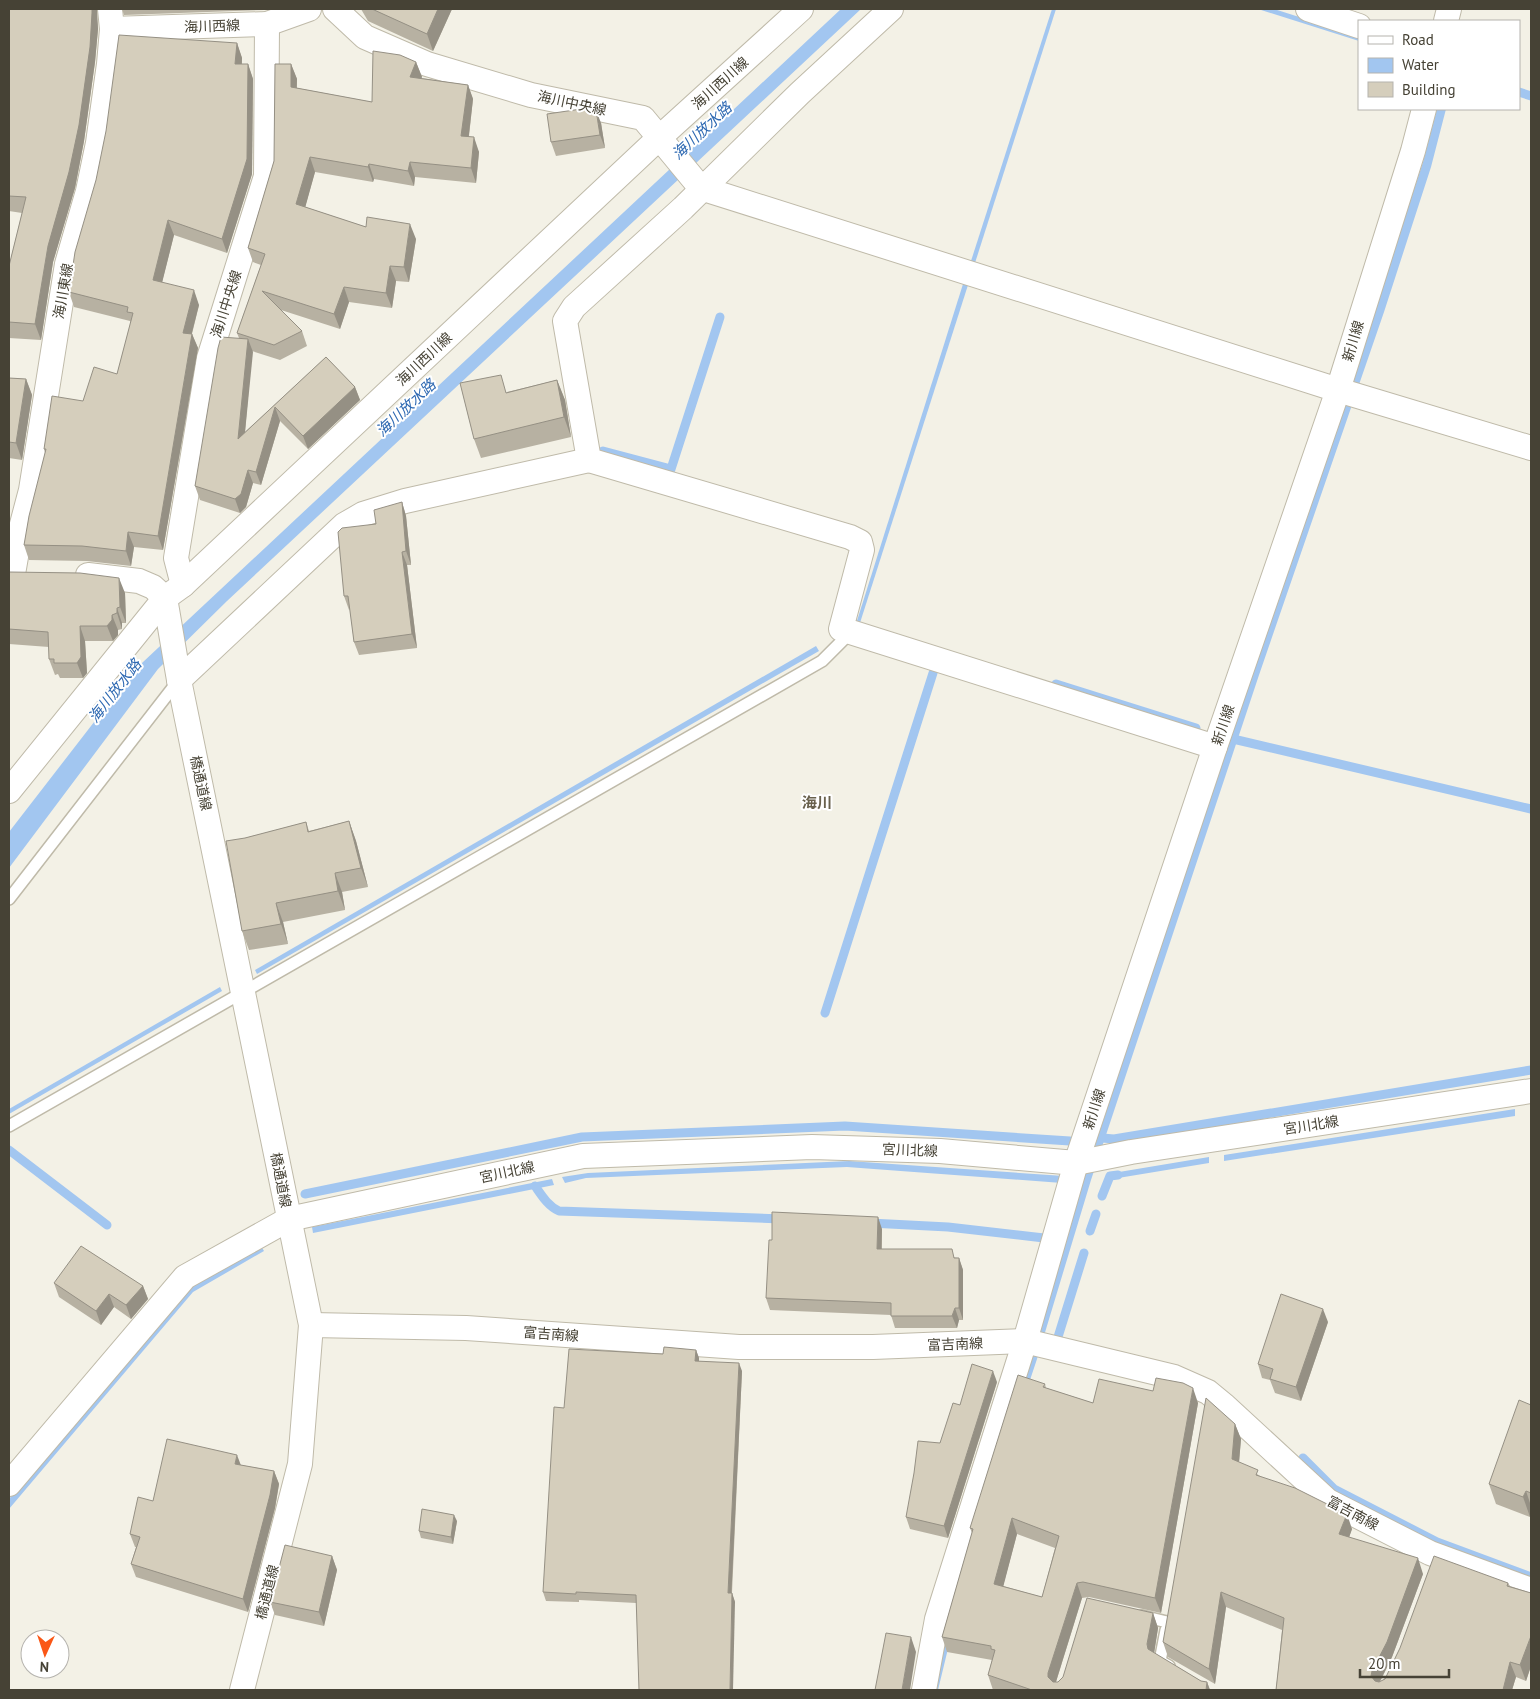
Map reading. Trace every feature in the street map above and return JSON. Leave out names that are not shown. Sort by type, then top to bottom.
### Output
[{"type":"street","name":"海川西線","points":[[111,19],[267,24],[309,9]]},
{"type":"street","name":"海川中央線","points":[[335,9],[364,36],[427,64],[531,95],[643,118],[699,185]]},
{"type":"street","name":"海川西川線","points":[[9,791],[166,609],[183,584],[663,142],[801,9]]},
{"type":"street","points":[[589,460],[565,321],[574,307],[699,185],[891,9]]},
{"type":"street","points":[[1308,9],[1358,26]]},
{"type":"street","name":"海川東線","points":[[18,574],[21,528],[31,490],[67,264],[88,191],[98,143],[109,64],[111,19]]},
{"type":"street","name":"海川中央線","points":[[183,584],[176,558],[209,358],[266,176],[267,24]]},
{"type":"street","name":"新川線","points":[[926,1690],[937,1619],[1025,1341],[1076,1163],[1215,747],[1338,390],[1413,151],[1424,110]]},
{"type":"street","points":[[699,185],[1338,390],[1531,448]]},
{"type":"street","points":[[178,674],[344,525],[362,514],[405,501],[589,460],[850,537],[860,542],[862,550],[842,629],[1215,747]]},
{"type":"street","points":[[68,575],[86,575],[139,581],[153,587],[166,609]]},
{"type":"street","name":"橋通道線","points":[[166,609],[311,1325],[300,1464],[242,1690]]},
{"type":"street","name":"宮川北線","points":[[9,1484],[185,1277],[289,1219],[584,1156],[812,1147],[940,1151],[1076,1163],[1131,1152],[1531,1091]]},
{"type":"street","name":"富吉南線","points":[[311,1325],[466,1328],[739,1346],[872,1347],[1025,1341],[1174,1377],[1226,1406],[1328,1501],[1430,1553],[1436,1559],[1531,1590]]},
{"type":"lane","points":[[9,1126],[822,660],[851,632]]},
{"type":"lane","points":[[9,899],[178,674]]},
{"type":"lane","points":[[1132,1614],[1168,1617],[1160,1661],[1177,1671]]},
{"type":"water","points":[[841,9],[861,9],[227,601],[158,669],[9,868],[9,832],[127,677]]},
{"type":"water","points":[[1052,9],[1056,9],[975,263],[971,261]]},
{"type":"water","points":[[1258,9],[1274,9],[1358,36],[1358,41]]},
{"type":"water","points":[[1437,110],[1446,110],[1431,167],[1384,312],[1259,675],[1091,1180],[1037,1359],[968,1566],[938,1690],[931,1690],[949,1607],[1030,1356],[1085,1176],[1251,672],[1423,162]]},
{"type":"water","points":[[963,284],[968,285],[859,626],[856,624]]},
{"type":"water","points":[[816,646],[819,651],[257,974],[255,970]]},
{"type":"water","points":[[220,987],[222,991],[9,1114],[9,1109]]},
{"type":"water","points":[[1515,1109],[1515,1116],[1224,1161],[1224,1155]]},
{"type":"water","points":[[1209,1157],[1209,1163],[1106,1180],[1107,1174]]},
{"type":"water","points":[[849,1161],[1064,1176],[1062,1183],[847,1167],[586,1178],[565,1183],[562,1177],[588,1173]]},
{"type":"water","points":[[552,1179],[554,1185],[313,1233],[312,1227]]},
{"type":"water","points":[[261,1246],[264,1251],[193,1292],[9,1509],[9,1499],[191,1285]]},
{"type":"building","points":[[9,9],[92,9],[90,47],[79,125],[69,172],[48,246],[35,324],[9,322],[9,266],[26,197],[9,196]]},
{"type":"building","points":[[372,9],[438,9],[427,34]]},
{"type":"building","points":[[119,35],[237,43],[235,64],[248,64],[247,159],[222,239],[168,220],[153,280],[194,290],[183,333],[192,334],[158,536],[128,532],[126,551],[82,546],[24,545],[29,516],[46,449],[44,449],[52,396],[83,401],[94,367],[117,374],[133,313],[127,312],[128,307],[69,292],[75,252],[96,180],[106,131]]},
{"type":"building","points":[[373,51],[400,55],[416,62],[410,77],[468,85],[461,136],[474,137],[471,168],[410,162],[408,171],[369,164],[368,167],[310,157],[296,204],[366,227],[367,217],[410,224],[404,267],[390,266],[386,293],[344,287],[334,314],[262,291],[302,331],[274,345],[237,333],[265,254],[248,248],[274,161],[275,64],[291,64],[291,87],[372,102]]},
{"type":"building","points":[[588,108],[596,110],[600,135],[551,142],[547,114]]},
{"type":"building","points":[[221,337],[248,339],[238,439],[326,357],[355,387],[303,436],[275,407],[256,472],[248,470],[241,494],[235,499],[195,486]]},
{"type":"building","points":[[501,375],[506,393],[557,380],[564,417],[474,439],[460,383]]},
{"type":"building","points":[[9,378],[26,379],[16,443],[9,442]]},
{"type":"building","points":[[402,502],[406,551],[402,552],[412,634],[354,642],[348,596],[344,596],[338,532],[342,528],[376,524],[374,510]]},
{"type":"building","points":[[9,572],[80,573],[119,578],[120,607],[117,608],[117,613],[112,615],[112,620],[107,626],[80,626],[81,657],[77,663],[54,663],[54,659],[49,659],[48,632],[9,629]]},
{"type":"building","points":[[349,821],[361,868],[335,873],[338,891],[276,903],[281,924],[242,931],[226,841],[306,822],[308,832]]},
{"type":"building","points":[[772,1212],[878,1217],[877,1249],[952,1249],[954,1258],[959,1258],[959,1308],[955,1308],[952,1316],[891,1316],[891,1303],[766,1298],[769,1240],[772,1240]]},
{"type":"building","points":[[81,1246],[143,1286],[126,1305],[109,1294],[96,1311],[54,1283]]},
{"type":"building","points":[[1281,1294],[1323,1309],[1296,1387],[1270,1379],[1273,1369],[1258,1364]]},
{"type":"building","points":[[664,1347],[696,1350],[695,1361],[739,1363],[728,1593],[732,1593],[730,1690],[639,1690],[636,1595],[543,1592],[554,1407],[564,1408],[569,1349],[663,1354]]},
{"type":"building","points":[[972,1364],[993,1371],[944,1526],[906,1517],[918,1441],[940,1443],[953,1403],[960,1405]]},
{"type":"building","points":[[1018,1375],[1045,1384],[1043,1387],[1093,1403],[1099,1379],[1153,1391],[1156,1378],[1183,1383],[1193,1388],[1155,1598],[1083,1582],[1077,1583],[1048,1677],[1053,1682],[1058,1682],[1063,1677],[1087,1598],[1153,1613],[1147,1644],[1148,1649],[1201,1681],[1207,1682],[1206,1690],[1032,1690],[988,1675],[995,1650],[991,1649],[991,1646],[942,1637],[973,1529],[970,1528]],"holes":[[[1012,1518],[1059,1536],[1042,1597],[994,1584]]]},
{"type":"building","points":[[1206,1398],[1235,1424],[1232,1459],[1258,1470],[1256,1475],[1295,1488],[1347,1514],[1339,1534],[1418,1558],[1387,1642],[1372,1671],[1371,1676],[1375,1681],[1379,1682],[1385,1679],[1400,1648],[1434,1556],[1508,1583],[1507,1586],[1531,1593],[1531,1636],[1520,1665],[1510,1662],[1503,1690],[1276,1690],[1284,1618],[1221,1592],[1209,1669],[1163,1642]]},
{"type":"building","points":[[1519,1400],[1531,1405],[1531,1493],[1526,1491],[1523,1497],[1489,1484]]},
{"type":"building","points":[[167,1439],[237,1455],[235,1464],[274,1471],[270,1495],[243,1599],[131,1564],[140,1537],[130,1534],[138,1497],[153,1501]]},
{"type":"building","points":[[422,1509],[454,1515],[451,1537],[419,1531]]},
{"type":"building","points":[[285,1545],[332,1556],[319,1612],[270,1602]]},
{"type":"building","points":[[886,1633],[911,1637],[902,1690],[875,1690]]},
{"type":"waterway","points":[[1520,92],[1531,96]]},
{"type":"waterway","points":[[603,451],[671,469],[720,317]]},
{"type":"waterway","points":[[825,1013],[933,673]]},
{"type":"waterway","points":[[1056,684],[1196,728]]},
{"type":"waterway","points":[[1233,739],[1531,809]]},
{"type":"waterway","points":[[1102,1138],[1114,1139],[1531,1070]]},
{"type":"waterway","points":[[305,1194],[582,1137],[845,1126],[1070,1141]]},
{"type":"waterway","points":[[9,1150],[107,1225]]},
{"type":"waterway","points":[[1102,1196],[1110,1176],[1118,1175]]},
{"type":"waterway","points":[[535,1186],[548,1204],[559,1211],[782,1219]]},
{"type":"waterway","points":[[1090,1231],[1096,1214]]},
{"type":"waterway","points":[[870,1223],[948,1227],[1044,1238]]},
{"type":"waterway","points":[[1058,1337],[1084,1253]]},
{"type":"waterway","points":[[1303,1458],[1334,1489],[1437,1542],[1531,1577]]},
{"type":"district","name":"海川","points":[[817,803]]},
{"type":"water label","name":"海川放水路","points":[[702,131]]},
{"type":"water label","name":"海川放水路","points":[[406,408]]},
{"type":"water label","name":"海川放水路","points":[[115,691]]}]
